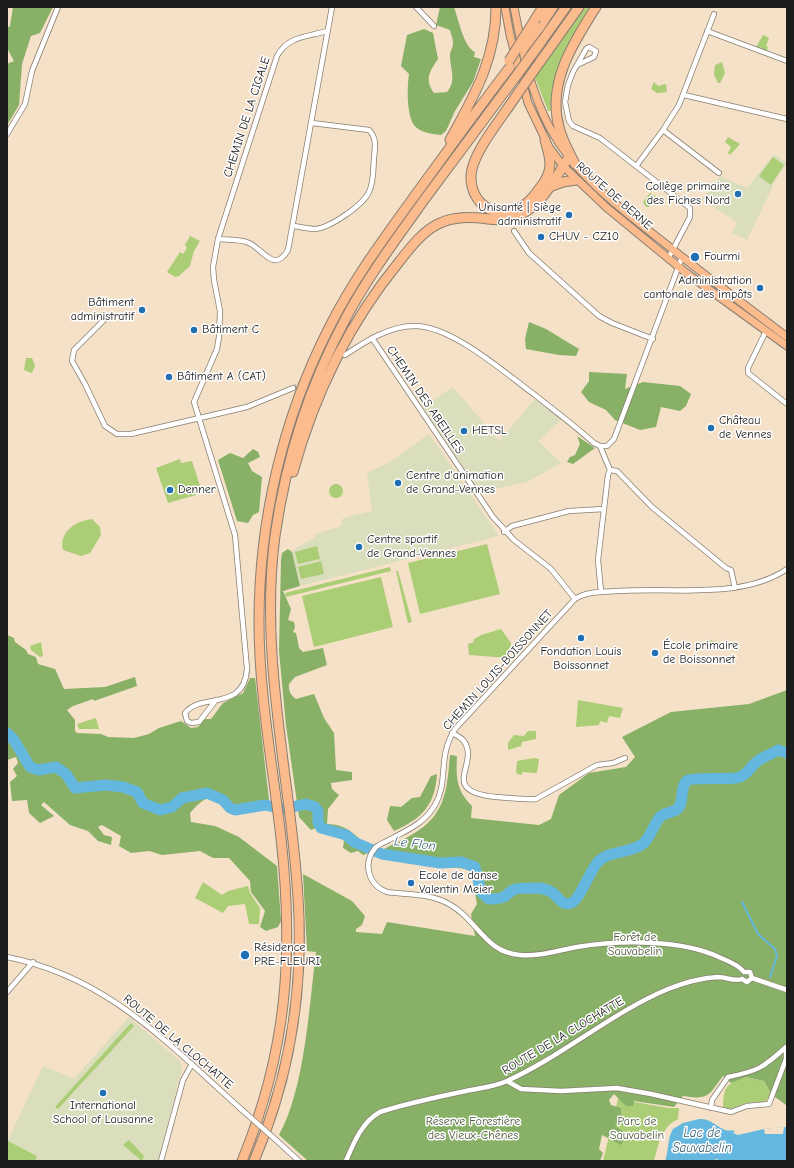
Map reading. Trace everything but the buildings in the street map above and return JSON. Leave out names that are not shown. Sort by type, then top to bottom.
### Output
[{"type":"highway","points":[[432,172],[485,70],[493,42],[496,7]]},
{"type":"highway","points":[[242,1161],[264,1100],[280,1035],[287,974],[287,919],[282,852],[266,722],[260,657],[260,601],[264,535],[272,490],[285,440],[302,390],[322,342],[364,267],[483,102],[509,64],[543,7]]},
{"type":"highway","points":[[509,64],[539,28],[553,7]]},
{"type":"highway","points":[[254,1161],[275,1104],[289,1048],[298,986],[299,920],[294,851],[274,683],[271,618],[272,577],[284,486],[300,426],[318,378],[339,331],[360,293],[386,254],[566,7]]},
{"type":"highway","points":[[545,140],[550,164],[548,174],[539,188],[526,203],[514,210],[500,212],[487,208],[479,202],[471,186],[471,174],[474,163],[482,148],[518,93],[579,7]]},
{"type":"highway","points":[[277,537],[296,460],[319,396],[348,336],[387,277],[420,238],[436,225],[462,217],[502,220],[517,217],[533,207],[550,187],[563,166],[572,161],[558,124],[557,93],[565,61],[596,7]]},
{"type":"highway","points":[[550,187],[563,182],[576,180]]},
{"type":"main road","name":"ROUTE DE BERNE","points":[[504,7],[524,93],[545,140],[563,166],[606,207],[679,266],[787,346]]},
{"type":"main road","name":"ROUTE DE BERNE","points":[[514,7],[534,93],[550,128],[572,161],[611,200],[682,258],[787,335]]},
{"type":"street","points":[[7,134],[25,104],[34,63],[58,7]]},
{"type":"street","points":[[218,239],[248,242],[268,258],[274,260],[280,260],[285,256],[288,250],[294,226],[332,7]]},
{"type":"street","points":[[416,7],[434,26]]},
{"type":"street","points":[[637,165],[663,130],[684,94],[714,14]]},
{"type":"street","points":[[707,31],[787,61]]},
{"type":"street","name":"CHEMIN DE LA CIGALE","points":[[216,700],[199,722],[192,723],[187,721],[186,713],[189,708],[216,700],[232,696],[239,691],[246,677],[247,669],[235,536],[194,402],[217,349],[219,337],[220,311],[213,267],[218,239],[277,56],[288,42],[327,32]]},
{"type":"street","points":[[577,65],[568,85],[565,102],[569,121],[573,126],[598,136],[690,208],[690,217],[669,257]]},
{"type":"street","points":[[684,94],[787,119]]},
{"type":"street","points":[[294,226],[315,229],[321,228],[353,210],[362,204],[370,191],[373,178],[375,140],[373,134],[369,130],[312,123]]},
{"type":"street","points":[[663,130],[719,173]]},
{"type":"street","points":[[514,231],[531,256],[599,316],[612,324],[653,339]]},
{"type":"street","points":[[600,446],[607,446],[614,439],[653,339],[682,258]]},
{"type":"street","points":[[107,317],[74,350],[72,361],[105,426],[117,434],[131,434],[256,404],[293,388]]},
{"type":"street","points":[[345,355],[372,338],[398,328],[416,326],[432,328],[451,336],[506,373],[600,446],[610,470],[608,475],[598,560],[601,592]]},
{"type":"street","points":[[766,331],[748,368],[748,373],[787,404]]},
{"type":"street","name":"CHEMIN DES ABEILLES","points":[[372,338],[449,454],[504,532],[545,563],[575,599]]},
{"type":"street","points":[[610,470],[617,471],[652,506],[700,548],[726,568],[731,570],[734,588]]},
{"type":"street","points":[[504,532],[512,526],[569,510],[604,509]]},
{"type":"street","points":[[575,599],[584,595],[601,592],[734,588],[761,582],[787,569]]},
{"type":"street","name":"CHEMIN LOUIS-BOISSONNET","points":[[575,599],[452,733],[444,752],[440,792],[430,812],[417,825],[376,847],[370,858],[369,874],[374,884],[386,892],[422,895],[442,901],[466,917],[497,949],[520,955],[586,946],[650,943],[674,944],[715,955],[734,964],[744,972]]},
{"type":"street","points":[[452,733],[463,740],[467,748],[464,779],[465,785],[470,792],[478,795],[528,800],[536,799],[596,765],[613,763],[625,758]]},
{"type":"street","name":"ROUTE DE LA CLOCHATTE","points":[[7,957],[33,962],[70,976],[116,1002],[192,1064],[299,1161]]},
{"type":"street","points":[[7,992],[33,962]]},
{"type":"street","points":[[744,972],[750,972],[752,978],[747,982],[742,979],[742,974],[744,972]]},
{"type":"street","name":"ROUTE DE LA CLOCHATTE","points":[[346,1161],[362,1128],[373,1116],[380,1112],[440,1096],[494,1086],[507,1081],[567,1047],[631,1007],[669,989],[707,978],[720,977],[739,980],[742,979]]},
{"type":"street","points":[[752,978],[787,990]]},
{"type":"street","points":[[711,1108],[712,1100],[728,1077],[759,1069],[786,1046]]},
{"type":"street","points":[[507,1081],[521,1089],[560,1091],[617,1088],[731,1112],[747,1106],[769,1104],[786,1059],[786,1046]]},
{"type":"street","points":[[161,1161],[183,1080],[192,1064]]},
{"type":"shaded area","name":"Collège primaire des Fiches Nord","points":[[774,154],[787,163],[772,185],[773,186],[747,240],[732,233],[737,222],[702,199],[720,176],[747,188]]},
{"type":"shaded area","name":"HETSL","points":[[453,387],[499,441],[535,399],[562,419],[538,441],[561,463],[527,482],[480,492],[423,407]]},
{"type":"shaded area","points":[[429,434],[499,536],[300,586],[292,551],[315,537],[315,534],[341,526],[343,518],[372,511],[367,473],[390,462]]},
{"type":"shaded area","name":"International School of Lausanne","points":[[129,1017],[180,1061],[182,1069],[158,1161],[7,1161],[7,1142],[43,1066],[74,1079]]},
{"type":"green space","points":[[13,7],[53,7],[40,33],[31,36],[22,64],[19,105],[7,125],[7,64],[14,61],[7,48],[7,28],[10,26]]},
{"type":"green space","points":[[440,7],[454,7],[465,39],[471,49],[475,52],[474,57],[481,59],[473,82],[455,111],[446,131],[441,135],[422,131],[413,124],[408,103],[409,74],[401,66],[407,35],[424,29],[433,33],[438,59],[429,75],[429,83],[434,93],[447,92],[450,88],[452,83],[452,74],[450,53],[453,41],[450,30],[436,25]]},
{"type":"green space","points":[[585,7],[593,7],[571,43],[554,111],[548,111],[535,77]]},
{"type":"green space","points":[[763,35],[769,38],[766,46],[768,47],[767,51],[756,47]]},
{"type":"green space","points":[[722,62],[725,73],[720,83],[718,83],[714,75],[715,65]]},
{"type":"green space","points":[[654,82],[658,86],[666,84],[667,92],[657,93],[651,89]]},
{"type":"green space","points":[[728,137],[740,144],[730,155],[728,153],[731,147],[725,142]]},
{"type":"green space","points":[[773,157],[784,165],[771,185],[759,176]]},
{"type":"green space","points":[[650,193],[656,196],[656,198],[649,207],[646,207],[643,202]]},
{"type":"green space","points":[[190,236],[200,241],[194,251],[190,266],[179,276],[175,277],[167,272],[180,252],[183,254],[187,248],[185,245]]},
{"type":"green space","points":[[529,322],[546,329],[579,349],[576,356],[559,355],[526,349],[525,339]]},
{"type":"green space","points":[[26,358],[32,358],[35,366],[32,373],[24,370]]},
{"type":"green space","points":[[589,372],[627,374],[625,389],[643,382],[680,386],[691,394],[686,406],[680,411],[661,407],[656,427],[640,430],[615,420],[606,410],[589,402],[581,392],[589,381]]},
{"type":"green space","points":[[577,436],[595,448],[573,464],[567,462],[570,457],[575,455],[580,444]]},
{"type":"green space","points":[[253,449],[258,452],[260,457],[248,463],[252,471],[262,477],[259,512],[253,515],[248,523],[237,521],[218,460],[230,453],[243,458]]},
{"type":"green space","points":[[180,459],[181,463],[192,461],[201,489],[195,491],[196,495],[168,503],[156,468]]},
{"type":"green space","points":[[333,484],[339,484],[343,488],[343,494],[339,498],[333,498],[329,494],[329,488]]},
{"type":"green space","points":[[92,519],[100,527],[101,535],[90,553],[81,556],[63,550],[62,543],[66,532],[80,522]]},
{"type":"green space","points":[[487,544],[500,594],[420,614],[408,563]]},
{"type":"green space","points":[[317,546],[320,559],[298,564],[295,552]]},
{"type":"green space","points":[[288,549],[292,552],[300,586],[283,591],[291,609],[288,620],[294,622],[295,627],[293,632],[296,633],[299,648],[303,652],[323,648],[327,665],[295,677],[289,684],[289,691],[296,699],[314,694],[324,718],[334,733],[336,770],[352,772],[352,780],[331,783],[332,789],[339,795],[328,809],[327,824],[342,826],[354,834],[368,851],[363,855],[358,851],[351,853],[343,848],[344,841],[340,836],[317,832],[316,828],[311,830],[299,817],[286,725],[279,651],[281,560],[282,553]]},
{"type":"green space","points":[[321,561],[324,574],[301,579],[298,567]]},
{"type":"green space","points":[[390,567],[391,571],[286,597],[285,593]]},
{"type":"green space","points":[[396,571],[398,571],[412,622],[408,623]]},
{"type":"green space","points":[[381,577],[393,627],[314,647],[302,596]]},
{"type":"green space","points":[[501,629],[511,643],[509,658],[469,655],[468,644],[474,642],[473,640],[481,635]]},
{"type":"green space","points":[[7,635],[14,638],[15,642],[26,650],[28,654],[36,657],[38,664],[55,669],[64,689],[105,687],[135,677],[137,686],[94,701],[93,699],[73,706],[67,710],[75,720],[75,731],[77,733],[101,734],[108,737],[134,738],[149,734],[159,728],[181,721],[191,728],[198,727],[205,719],[211,719],[223,703],[243,693],[250,678],[255,678],[270,809],[248,812],[222,800],[211,797],[198,804],[190,813],[191,822],[215,826],[239,837],[277,866],[281,921],[278,927],[266,931],[260,927],[265,911],[251,892],[250,881],[229,858],[213,858],[200,851],[162,855],[149,851],[131,853],[119,846],[121,836],[102,825],[98,827],[104,835],[112,837],[111,845],[98,841],[88,831],[70,825],[44,802],[41,805],[54,816],[40,823],[29,813],[27,800],[12,801],[10,782],[17,776],[13,769],[18,763],[16,757],[7,760]]},
{"type":"green space","points":[[710,640],[723,643],[725,648],[723,650],[711,649],[708,645]]},
{"type":"green space","points":[[41,642],[43,656],[40,657],[31,650],[30,646]]},
{"type":"green space","name":"Forêt de Sauvabelin","points":[[787,690],[787,1127],[786,1105],[771,1094],[764,1081],[746,1077],[731,1083],[723,1076],[707,1095],[703,1097],[683,1096],[674,1107],[634,1101],[633,1106],[626,1106],[614,1094],[609,1100],[611,1105],[621,1108],[621,1113],[626,1125],[617,1122],[615,1126],[627,1134],[621,1145],[602,1135],[599,1149],[603,1153],[600,1161],[308,1161],[279,1135],[288,1116],[300,1071],[305,1046],[316,952],[307,951],[303,874],[352,901],[365,916],[362,925],[356,929],[356,932],[382,934],[387,922],[475,936],[471,914],[477,904],[471,870],[379,855],[378,853],[424,827],[438,810],[446,790],[450,755],[457,756],[458,783],[463,794],[472,806],[471,818],[539,825],[551,819],[559,795],[589,773],[626,767],[635,757],[622,737],[671,712],[749,704]]},
{"type":"green space","points":[[578,700],[623,708],[620,718],[609,716],[607,723],[600,721],[599,725],[576,727]]},
{"type":"green space","points":[[96,718],[99,729],[79,729],[77,724]]},
{"type":"green space","points":[[528,731],[536,731],[536,739],[522,742],[521,746],[508,750],[508,743],[514,735],[524,736]]},
{"type":"green space","points":[[534,758],[539,759],[537,773],[522,772],[522,775],[517,774],[517,761]]},
{"type":"green space","points":[[437,774],[433,795],[425,810],[412,822],[394,831],[387,820],[390,806],[401,807],[412,798],[420,797],[431,776]]},
{"type":"green space","points":[[203,882],[222,895],[228,891],[248,886],[250,893],[260,908],[259,924],[249,924],[245,904],[228,906],[223,913],[195,898]]},
{"type":"green space","points":[[131,1023],[134,1026],[58,1109],[55,1107]]},
{"type":"green space","points":[[746,1077],[764,1081],[771,1095],[765,1102],[747,1103],[730,1109],[723,1107],[724,1094],[727,1087],[730,1084]]},
{"type":"green space","name":"Parc de Sauvabelin","points":[[618,1099],[668,1108],[679,1108],[678,1119],[664,1131],[654,1161],[603,1161]]},
{"type":"green space","points":[[129,1140],[144,1156],[142,1161],[123,1145]]},
{"type":"green space","points":[[8,1141],[37,1156],[35,1161],[7,1161]]},
{"type":"water","name":"Lac de Sauvabelin","points":[[699,1119],[710,1121],[725,1130],[735,1131],[733,1133],[738,1135],[764,1129],[787,1127],[787,1161],[720,1161],[717,1159],[712,1161],[665,1161],[673,1129],[683,1123]]},
{"type":"pier","points":[[784,1127],[783,1134],[765,1134],[764,1129]]},
{"type":"waterway","name":"Le Flon","points":[[7,733],[14,740],[30,767],[39,770],[56,767],[66,774],[75,788],[106,785],[123,787],[137,792],[143,803],[160,810],[172,807],[182,798],[207,793],[223,800],[230,808],[235,810],[265,805],[283,809],[306,804],[315,807],[318,811],[318,822],[321,828],[346,835],[354,842],[382,854],[440,863],[461,862],[475,867],[481,892],[489,899],[504,897],[516,889],[540,888],[551,892],[565,904],[574,901],[581,892],[594,867],[601,859],[633,849],[644,843],[660,817],[676,810],[679,807],[682,800],[683,787],[688,780],[740,777],[759,760],[778,750],[787,753]]},
{"type":"waterway","points":[[742,902],[758,934],[775,949],[777,956],[770,977]]},
{"type":"tunnel","points":[[293,388],[319,372]]},
{"type":"place","name":"Collège primaire des Fiches Nord","points":[[738,194]]},
{"type":"place","name":"Unisanté | Siège administratif","points":[[569,215]]},
{"type":"place","name":"CHUV - CZ10","points":[[541,237]]},
{"type":"place","name":"Fourmi","points":[[695,257]]},
{"type":"place","name":"Administration cantonale des impôts","points":[[760,288]]},
{"type":"place","name":"Bâtiment administratif","points":[[142,310]]},
{"type":"place","name":"Bâtiment C","points":[[194,330]]},
{"type":"place","name":"Bâtiment A (CAT)","points":[[169,377]]},
{"type":"place","name":"Château de Vennes","points":[[711,428]]},
{"type":"place","name":"HETSL","points":[[464,431]]},
{"type":"place","name":"Centre d'animation de Grand-Vennes","points":[[398,483]]},
{"type":"place","name":"Denner","points":[[170,490]]},
{"type":"place","name":"Centre sportif de Grand-Vennes","points":[[359,547]]},
{"type":"place","name":"Fondation Louis Boissonnet","points":[[581,638]]},
{"type":"place","name":"École primaire de Boissonnet","points":[[655,653]]},
{"type":"place","name":"Ecole de danse Valentin Meier","points":[[411,883]]},
{"type":"place","name":"Résidence PRE-FLEURI","points":[[245,955]]},
{"type":"place","name":"International School of Lausanne","points":[[103,1093]]},
{"type":"park label","name":"Réserve Forestière des Vieux-Chênes","points":[[473,1129]]}]
